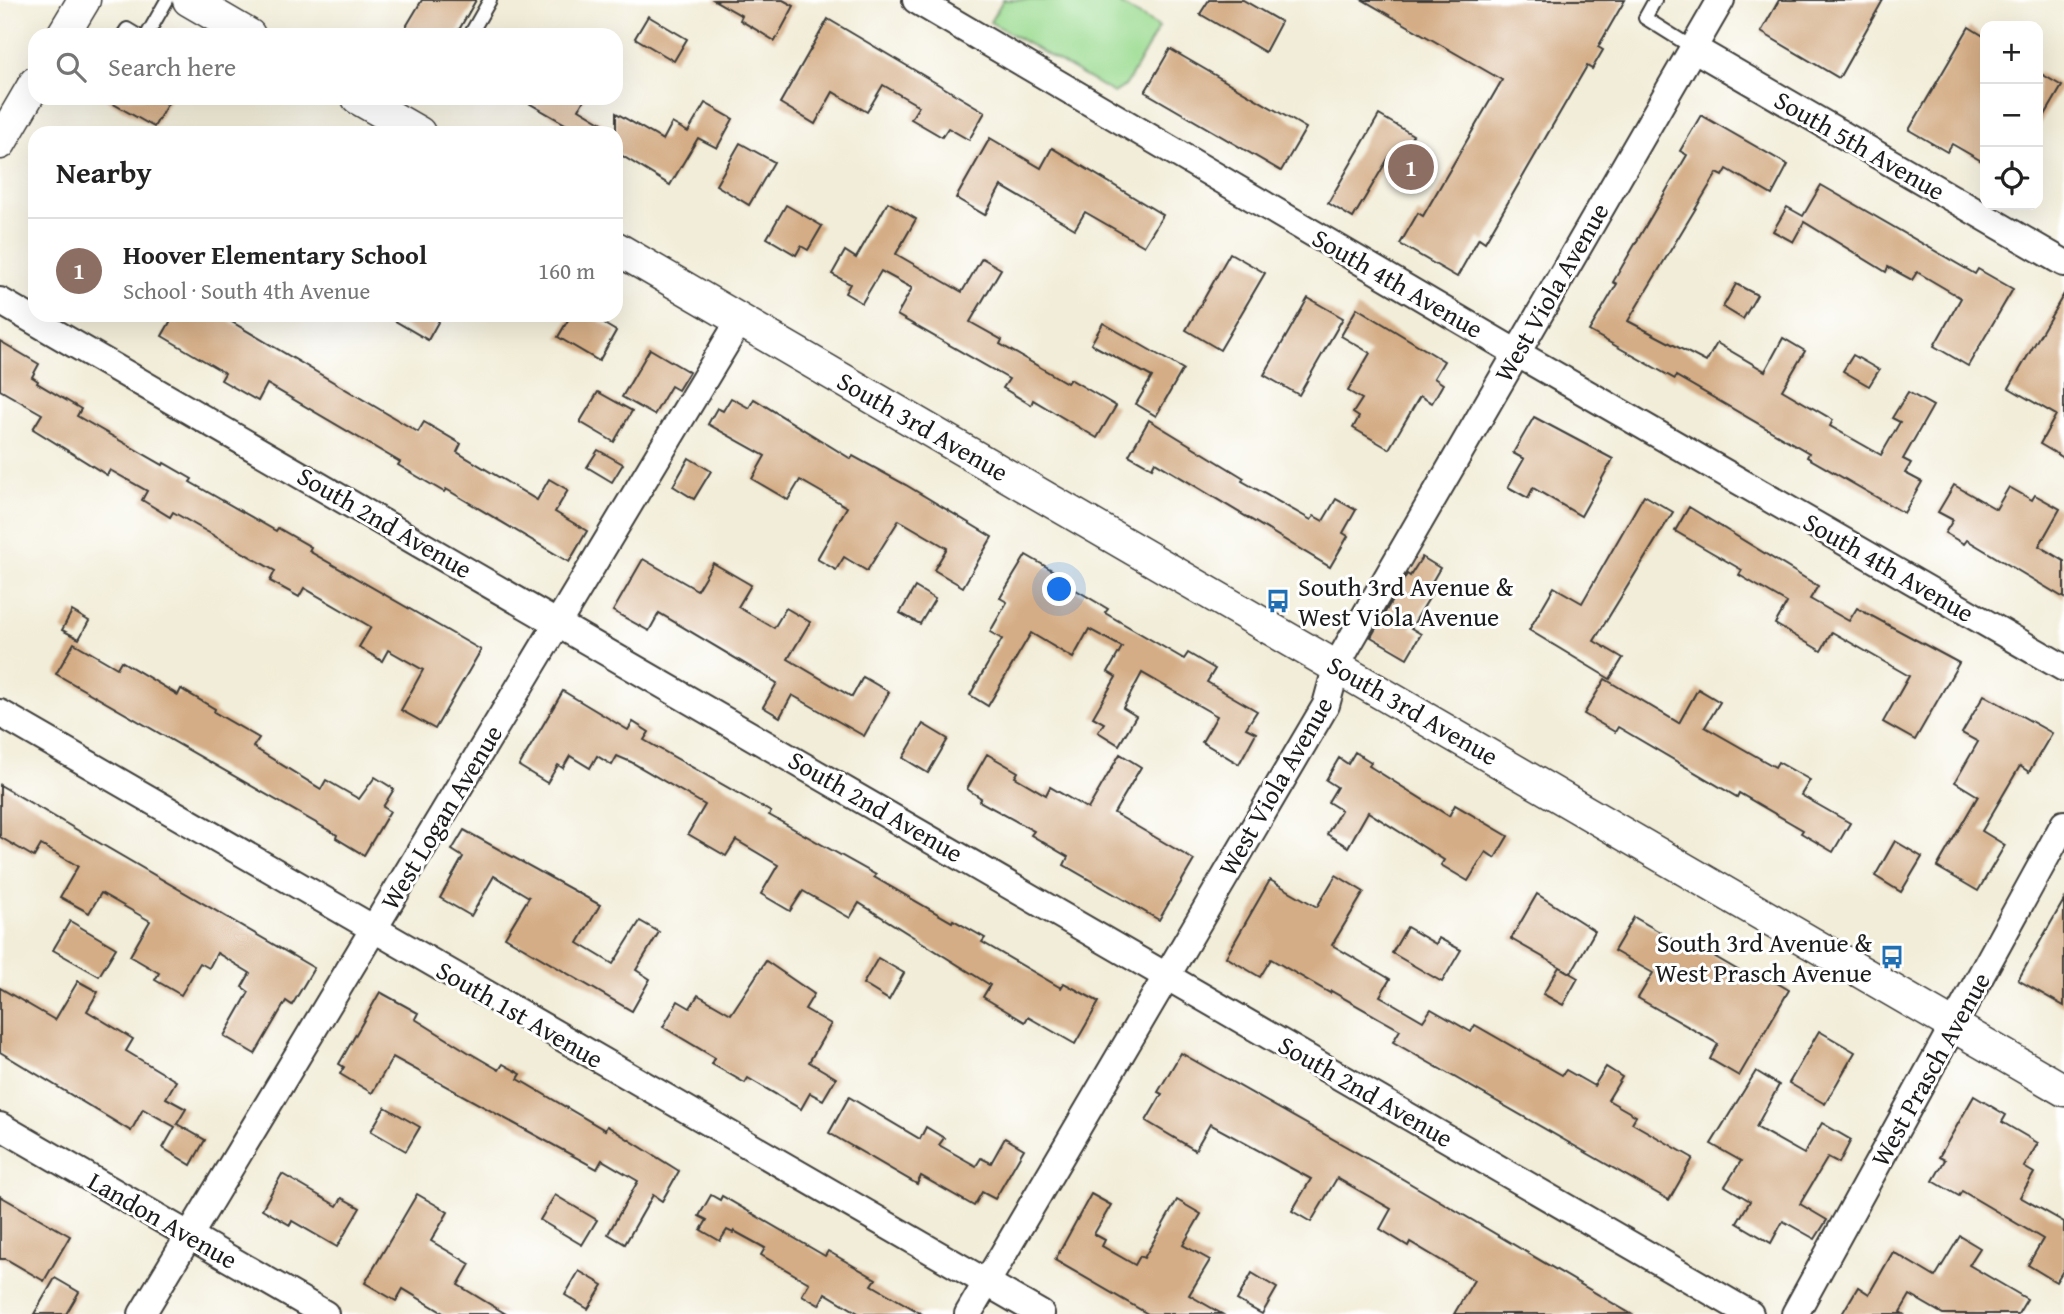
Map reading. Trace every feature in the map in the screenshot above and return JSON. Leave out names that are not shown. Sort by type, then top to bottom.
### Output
[{"type":"street","points":[[67,28],[84,0]]},
{"type":"street","points":[[189,0],[237,28]]},
{"type":"street","name":"West Viola Avenue","points":[[968,1314],[1326,705],[1337,666],[1515,352],[1721,0]]},
{"type":"street","name":"South 4th Avenue","points":[[922,2],[1515,352],[2064,667]]},
{"type":"street","name":"South 5th Avenue","points":[[1693,48],[2064,263]]},
{"type":"street","points":[[0,143],[28,95]]},
{"type":"street","points":[[370,105],[407,126]]},
{"type":"street","name":"South 3rd Avenue","points":[[623,252],[2064,1090]]},
{"type":"street","name":"South 2nd Avenue","points":[[0,302],[28,318]]},
{"type":"street","name":"West Logan Avenue","points":[[142,1314],[740,320]]},
{"type":"street","name":"South 2nd Avenue","points":[[35,322],[558,622],[1750,1314]]},
{"type":"street","name":"South 1st Avenue","points":[[0,713],[1041,1314]]},
{"type":"street","name":"West Prasch Avenue","points":[[1795,1314],[2064,824]]},
{"type":"street","name":"Landon Avenue","points":[[0,1126],[326,1314]]},
{"type":"lane","points":[[151,28],[167,0]]},
{"type":"lane","points":[[474,28],[490,0]]},
{"type":"lane","points":[[1655,0],[1646,18],[1693,48]]},
{"type":"green space","points":[[1003,0],[1113,0],[1159,27],[1126,85],[1114,93],[990,22]]},
{"type":"building","points":[[422,0],[476,0],[460,28],[405,28]]},
{"type":"building","points":[[714,0],[783,0],[794,6],[775,41],[740,20],[742,16]]},
{"type":"building","points":[[1209,0],[1243,0],[1281,22],[1265,52],[1200,14]]},
{"type":"building","points":[[1363,0],[1625,0],[1598,47],[1603,50],[1592,69],[1587,66],[1485,242],[1479,238],[1457,277],[1400,244],[1418,213],[1423,216],[1502,80]]},
{"type":"building","points":[[1779,0],[1883,0],[1839,78],[1761,32]]},
{"type":"building","points":[[648,16],[687,39],[674,61],[635,38]]},
{"type":"building","points":[[828,19],[985,112],[969,140],[948,128],[942,137],[911,119],[919,106],[883,85],[867,112],[833,92],[815,124],[780,103]]},
{"type":"building","points":[[1969,27],[1980,34],[1980,160],[1952,144],[1947,152],[1909,130]]},
{"type":"building","points":[[1170,49],[1306,128],[1281,171],[1145,92]]},
{"type":"building","points":[[2043,75],[2062,86],[2043,118]]},
{"type":"building","points":[[705,103],[733,119],[717,148],[698,138],[670,185],[623,156],[623,126],[616,126],[616,113],[663,140],[672,123],[688,132]]},
{"type":"building","points":[[115,105],[167,105],[152,126]]},
{"type":"building","points":[[532,105],[581,105],[579,109],[608,126],[569,126]]},
{"type":"building","points":[[1379,115],[1413,135],[1397,161],[1389,157],[1353,218],[1328,203]]},
{"type":"building","points":[[1701,115],[1788,165],[1772,195],[1727,169],[1723,176],[1717,173],[1628,321],[1706,362],[1717,343],[1765,371],[1783,338],[1805,351],[1782,390],[1833,420],[1830,426],[1881,455],[1900,422],[1892,418],[1908,392],[1933,406],[1903,459],[1911,463],[1905,473],[1922,482],[1904,513],[1807,457],[1809,453],[1676,376],[1675,379],[1589,331],[1617,284],[1613,282],[1687,155],[1680,151]]},
{"type":"building","points":[[990,138],[1041,168],[1052,148],[1163,215],[1144,246],[1085,212],[1075,229],[1001,186],[985,215],[956,198]]},
{"type":"building","points":[[740,143],[774,162],[749,205],[716,185]]},
{"type":"building","points":[[1821,185],[1975,274],[1978,269],[2013,289],[1968,366],[1934,346],[1961,298],[1917,272],[1912,280],[1888,267],[1886,272],[1804,222],[1793,242],[1773,231],[1787,207],[1803,216]]},
{"type":"building","points":[[888,202],[916,219],[896,254],[962,292],[982,258],[1001,269],[970,322],[1002,340],[1000,344],[1067,383],[1070,379],[1116,406],[1097,438],[1033,400],[1031,405],[1003,388],[1009,379],[897,315],[912,288],[881,271],[862,303],[845,293],[850,284],[832,274],[845,251],[856,258]]},
{"type":"building","points":[[786,205],[822,226],[808,250],[801,246],[796,255],[767,238]]},
{"type":"building","points":[[1230,253],[1265,273],[1220,350],[1186,330]]},
{"type":"building","points":[[1736,284],[1757,295],[1743,319],[1723,307]]},
{"type":"building","points":[[2064,294],[2064,458],[2040,444],[2056,415],[2009,388]]},
{"type":"building","points":[[1308,298],[1343,318],[1299,395],[1264,375]]},
{"type":"building","points":[[1357,308],[1444,361],[1434,378],[1443,384],[1432,403],[1420,396],[1389,449],[1353,428],[1359,417],[1353,413],[1362,399],[1348,391],[1370,353],[1341,336]]},
{"type":"building","points":[[170,322],[232,322],[418,432],[424,422],[461,444],[457,452],[537,500],[549,479],[568,490],[555,512],[587,531],[569,562],[446,489],[444,492],[398,465],[400,462],[267,384],[258,401],[221,380],[225,373],[162,336]]},
{"type":"building","points":[[397,322],[438,322],[428,340]]},
{"type":"building","points":[[567,322],[601,322],[616,331],[599,361],[558,337]]},
{"type":"building","points":[[1103,323],[1183,369],[1156,416],[1136,404],[1152,377],[1091,344]]},
{"type":"building","points":[[0,341],[39,364],[32,377],[37,383],[81,409],[77,416],[192,479],[190,482],[276,531],[278,528],[311,547],[309,551],[481,650],[435,729],[401,710],[423,670],[388,650],[382,661],[359,647],[371,627],[304,588],[299,597],[270,581],[275,571],[173,512],[170,517],[142,500],[147,491],[110,470],[107,475],[33,429],[42,414],[0,390]]},
{"type":"building","points":[[650,349],[689,372],[678,390],[671,386],[654,415],[622,397]]},
{"type":"building","points":[[1853,355],[1879,370],[1869,386],[1843,371]]},
{"type":"building","points":[[598,392],[632,411],[614,442],[580,422]]},
{"type":"building","points":[[731,398],[749,408],[754,399],[851,459],[853,456],[906,485],[992,537],[963,587],[934,570],[947,548],[899,520],[867,571],[844,557],[836,570],[817,559],[847,507],[800,480],[788,500],[752,479],[765,456],[708,424],[717,408],[723,411]]},
{"type":"building","points":[[1534,417],[1613,459],[1581,516],[1533,488],[1528,498],[1508,487],[1524,459],[1513,453]]},
{"type":"building","points":[[1149,420],[1244,478],[1242,481],[1311,520],[1314,516],[1323,521],[1336,499],[1356,510],[1343,533],[1348,536],[1330,567],[1155,462],[1152,468],[1129,455]]},
{"type":"building","points":[[598,450],[623,464],[612,482],[587,467]]},
{"type":"building","points":[[689,458],[711,471],[694,499],[673,486]]},
{"type":"building","points":[[1954,485],[1996,509],[2009,487],[2032,500],[2035,495],[2060,509],[2039,546],[2064,561],[2064,598],[1967,540],[1964,544],[1945,533],[1953,520],[1938,512]]},
{"type":"building","points":[[1644,495],[1673,512],[1594,641],[1623,658],[1610,679],[1529,630],[1554,587],[1582,603]]},
{"type":"building","points":[[1689,507],[1818,586],[1810,599],[1849,621],[1857,608],[1959,663],[1915,740],[1883,722],[1909,676],[1832,632],[1821,651],[1775,624],[1787,603],[1739,575],[1742,570],[1675,531]]},
{"type":"building","points":[[1026,555],[1064,577],[1061,581],[1108,609],[1105,613],[1184,659],[1188,653],[1215,669],[1207,682],[1257,711],[1246,728],[1256,733],[1239,764],[1202,742],[1217,716],[1142,673],[1123,708],[1136,716],[1119,745],[1098,732],[1104,723],[1093,717],[1116,677],[1108,672],[1122,647],[1089,629],[1073,658],[1031,633],[988,706],[970,695],[1002,639],[990,632],[1007,602],[1000,598]]},
{"type":"building","points":[[1422,557],[1440,568],[1429,587],[1434,590],[1411,628],[1421,634],[1407,658],[1371,637],[1407,574],[1410,576]]},
{"type":"building","points":[[643,559],[697,590],[713,563],[751,585],[738,607],[774,628],[786,608],[810,622],[788,659],[852,697],[863,677],[889,692],[864,736],[792,695],[780,717],[763,707],[777,683],[659,613],[649,631],[613,611]]},
{"type":"building","points":[[915,587],[935,599],[920,624],[900,613]]},
{"type":"building","points":[[72,611],[89,621],[79,639],[62,630]]},
{"type":"building","points":[[74,643],[117,668],[121,661],[178,695],[181,689],[215,709],[214,712],[259,738],[253,747],[321,789],[326,780],[359,799],[375,777],[394,789],[383,807],[390,811],[364,855],[336,838],[337,835],[56,674]]},
{"type":"building","points":[[1605,679],[1679,723],[1698,689],[1720,702],[1705,727],[1775,767],[1778,762],[1810,780],[1801,795],[1850,823],[1833,852],[1801,833],[1803,830],[1739,793],[1737,797],[1618,727],[1615,732],[1584,714]]},
{"type":"building","points":[[563,691],[628,730],[633,722],[649,732],[644,740],[771,812],[769,815],[876,875],[874,877],[985,938],[982,942],[1061,988],[1064,983],[1099,1002],[1075,1044],[1028,1017],[1025,1022],[983,997],[990,985],[859,903],[850,918],[803,891],[790,911],[761,894],[778,865],[736,840],[726,856],[688,834],[705,805],[631,762],[617,756],[612,765],[597,756],[590,768],[570,756],[563,768],[558,765],[547,783],[519,766]]},
{"type":"building","points":[[1984,695],[2052,733],[2029,772],[2020,766],[1982,831],[2005,845],[1978,891],[1937,867],[1978,796],[1955,782],[1978,742],[1962,733]]},
{"type":"building","points":[[923,724],[948,739],[928,773],[903,758]]},
{"type":"building","points":[[1355,752],[1371,762],[1369,766],[1449,816],[1455,805],[1508,836],[1495,858],[1486,852],[1468,881],[1441,865],[1444,860],[1368,812],[1348,847],[1327,834],[1341,810],[1328,802],[1337,787],[1326,780],[1339,758],[1348,764]]},
{"type":"building","points":[[987,754],[1018,772],[1015,777],[1046,795],[1050,787],[1088,809],[1120,754],[1141,767],[1114,813],[1194,860],[1159,920],[1064,865],[1068,857],[1031,835],[1034,831],[979,801],[981,798],[967,789]]},
{"type":"building","points":[[0,785],[314,968],[292,1005],[286,1001],[255,1054],[224,1036],[249,992],[242,987],[250,973],[217,953],[209,968],[200,963],[181,995],[155,980],[159,973],[130,956],[150,921],[101,893],[89,913],[60,897],[78,866],[41,845],[34,857],[0,837]]},
{"type":"building","points":[[464,830],[600,905],[578,943],[613,964],[640,921],[659,932],[636,970],[650,979],[632,1011],[505,937],[529,897],[494,876],[471,916],[440,898],[463,857],[452,850]]},
{"type":"building","points":[[1895,841],[1922,857],[1901,892],[1875,876]]},
{"type":"building","points":[[1336,875],[1364,892],[1332,945],[1390,979],[1380,996],[1423,1021],[1431,1009],[1471,1032],[1475,1025],[1562,1075],[1566,1070],[1594,1086],[1606,1067],[1622,1077],[1608,1100],[1636,1116],[1632,1123],[1693,1158],[1669,1200],[1393,1042],[1400,1030],[1331,991],[1330,993],[1271,959],[1260,977],[1226,957],[1270,880],[1317,907]]},
{"type":"building","points":[[1537,894],[1595,931],[1571,973],[1511,939]]},
{"type":"building","points":[[2064,900],[2064,1006],[2018,980]]},
{"type":"building","points":[[1634,917],[1701,956],[1705,951],[1755,980],[1760,973],[1789,990],[1739,1076],[1710,1059],[1718,1044],[1638,998],[1653,973],[1614,951]]},
{"type":"building","points":[[70,921],[116,948],[99,976],[53,950]]},
{"type":"building","points":[[1407,927],[1436,944],[1439,938],[1461,950],[1442,982],[1392,953]]},
{"type":"building","points":[[878,958],[904,973],[889,1000],[863,984]]},
{"type":"building","points":[[766,961],[814,994],[805,1009],[831,1024],[809,1062],[836,1078],[823,1100],[810,1093],[801,1109],[748,1078],[745,1083],[712,1064],[715,1058],[663,1027],[678,1001],[690,1008],[698,995],[731,1014]]},
{"type":"building","points":[[1559,967],[1578,978],[1563,1005],[1543,994]]},
{"type":"building","points":[[78,981],[98,992],[87,1011],[133,1039],[126,1051],[176,1081],[166,1098],[186,1109],[177,1124],[205,1140],[191,1165],[163,1148],[175,1127],[143,1109],[131,1131],[0,1052],[0,988],[55,1020]]},
{"type":"building","points":[[380,992],[418,1013],[415,1019],[468,1052],[499,1070],[503,1064],[521,1074],[518,1079],[605,1130],[607,1126],[679,1171],[662,1201],[653,1195],[625,1244],[608,1234],[638,1181],[602,1160],[597,1169],[393,1057],[372,1093],[340,1074],[344,1067],[339,1064]]},
{"type":"building","points":[[1819,1031],[1855,1052],[1825,1104],[1789,1083]]},
{"type":"building","points":[[1181,1053],[1384,1168],[1631,1314],[1454,1314],[1474,1280],[1410,1242],[1408,1246],[1380,1229],[1391,1209],[1337,1178],[1311,1222],[1292,1211],[1311,1179],[1210,1124],[1195,1150],[1146,1121],[1162,1094],[1158,1092]]},
{"type":"building","points":[[1756,1071],[1779,1085],[1756,1127],[1804,1154],[1822,1123],[1851,1140],[1839,1163],[1828,1157],[1800,1204],[1827,1220],[1815,1239],[1783,1221],[1771,1243],[1737,1223],[1750,1201],[1725,1186],[1741,1161],[1711,1144]]},
{"type":"building","points":[[1974,1096],[2006,1115],[2002,1122],[2038,1143],[2024,1167],[2034,1173],[2020,1197],[2064,1222],[2064,1269],[2056,1282],[2028,1265],[2043,1239],[1962,1191],[1959,1196],[1933,1181],[1945,1160],[1939,1157]]},
{"type":"building","points":[[849,1097],[920,1139],[926,1127],[944,1138],[939,1145],[976,1166],[981,1158],[991,1163],[1005,1138],[1024,1149],[995,1199],[982,1192],[974,1206],[921,1176],[917,1184],[829,1133]]},
{"type":"building","points":[[385,1107],[420,1127],[406,1151],[371,1131]]},
{"type":"building","points":[[282,1174],[337,1206],[342,1198],[360,1208],[337,1247],[292,1221],[290,1225],[262,1209]]},
{"type":"building","points":[[417,1194],[448,1212],[431,1241],[470,1264],[458,1285],[506,1314],[445,1314],[403,1289],[396,1301],[365,1283]]},
{"type":"building","points":[[1091,1194],[1111,1205],[1094,1234],[1105,1240],[1102,1246],[1135,1265],[1140,1256],[1144,1258],[1177,1200],[1201,1214],[1183,1245],[1210,1260],[1189,1295],[1222,1314],[1148,1314],[1055,1260]]},
{"type":"building","points":[[555,1195],[597,1220],[582,1245],[540,1220]]},
{"type":"building","points":[[711,1195],[720,1200],[722,1196],[825,1256],[828,1251],[876,1279],[872,1285],[922,1314],[860,1314],[825,1293],[819,1305],[802,1295],[809,1283],[761,1255],[765,1248],[734,1231],[733,1233],[727,1230],[720,1241],[701,1230],[707,1220],[699,1216]]},
{"type":"building","points":[[0,1196],[70,1236],[44,1281],[6,1259],[0,1259]]},
{"type":"building","points":[[1960,1236],[1980,1248],[1969,1265],[2027,1299],[2018,1314],[1943,1314],[1910,1295],[1900,1312],[1903,1314],[1842,1314],[1858,1287],[1869,1294],[1893,1252],[1935,1277]]},
{"type":"building","points":[[579,1271],[603,1285],[588,1309],[565,1295]]},
{"type":"building","points":[[1252,1273],[1277,1288],[1262,1314],[1237,1300]]},
{"type":"building","points":[[55,1278],[79,1292],[66,1314],[34,1314]]},
{"type":"place","name":"Hoover Elementary School","points":[[1411,167]]},
{"type":"place","name":"South 3rd Avenue & West Viola Avenue","points":[[1278,601]]},
{"type":"place","name":"South 3rd Avenue & West Prasch Avenue","points":[[1892,957]]}]
